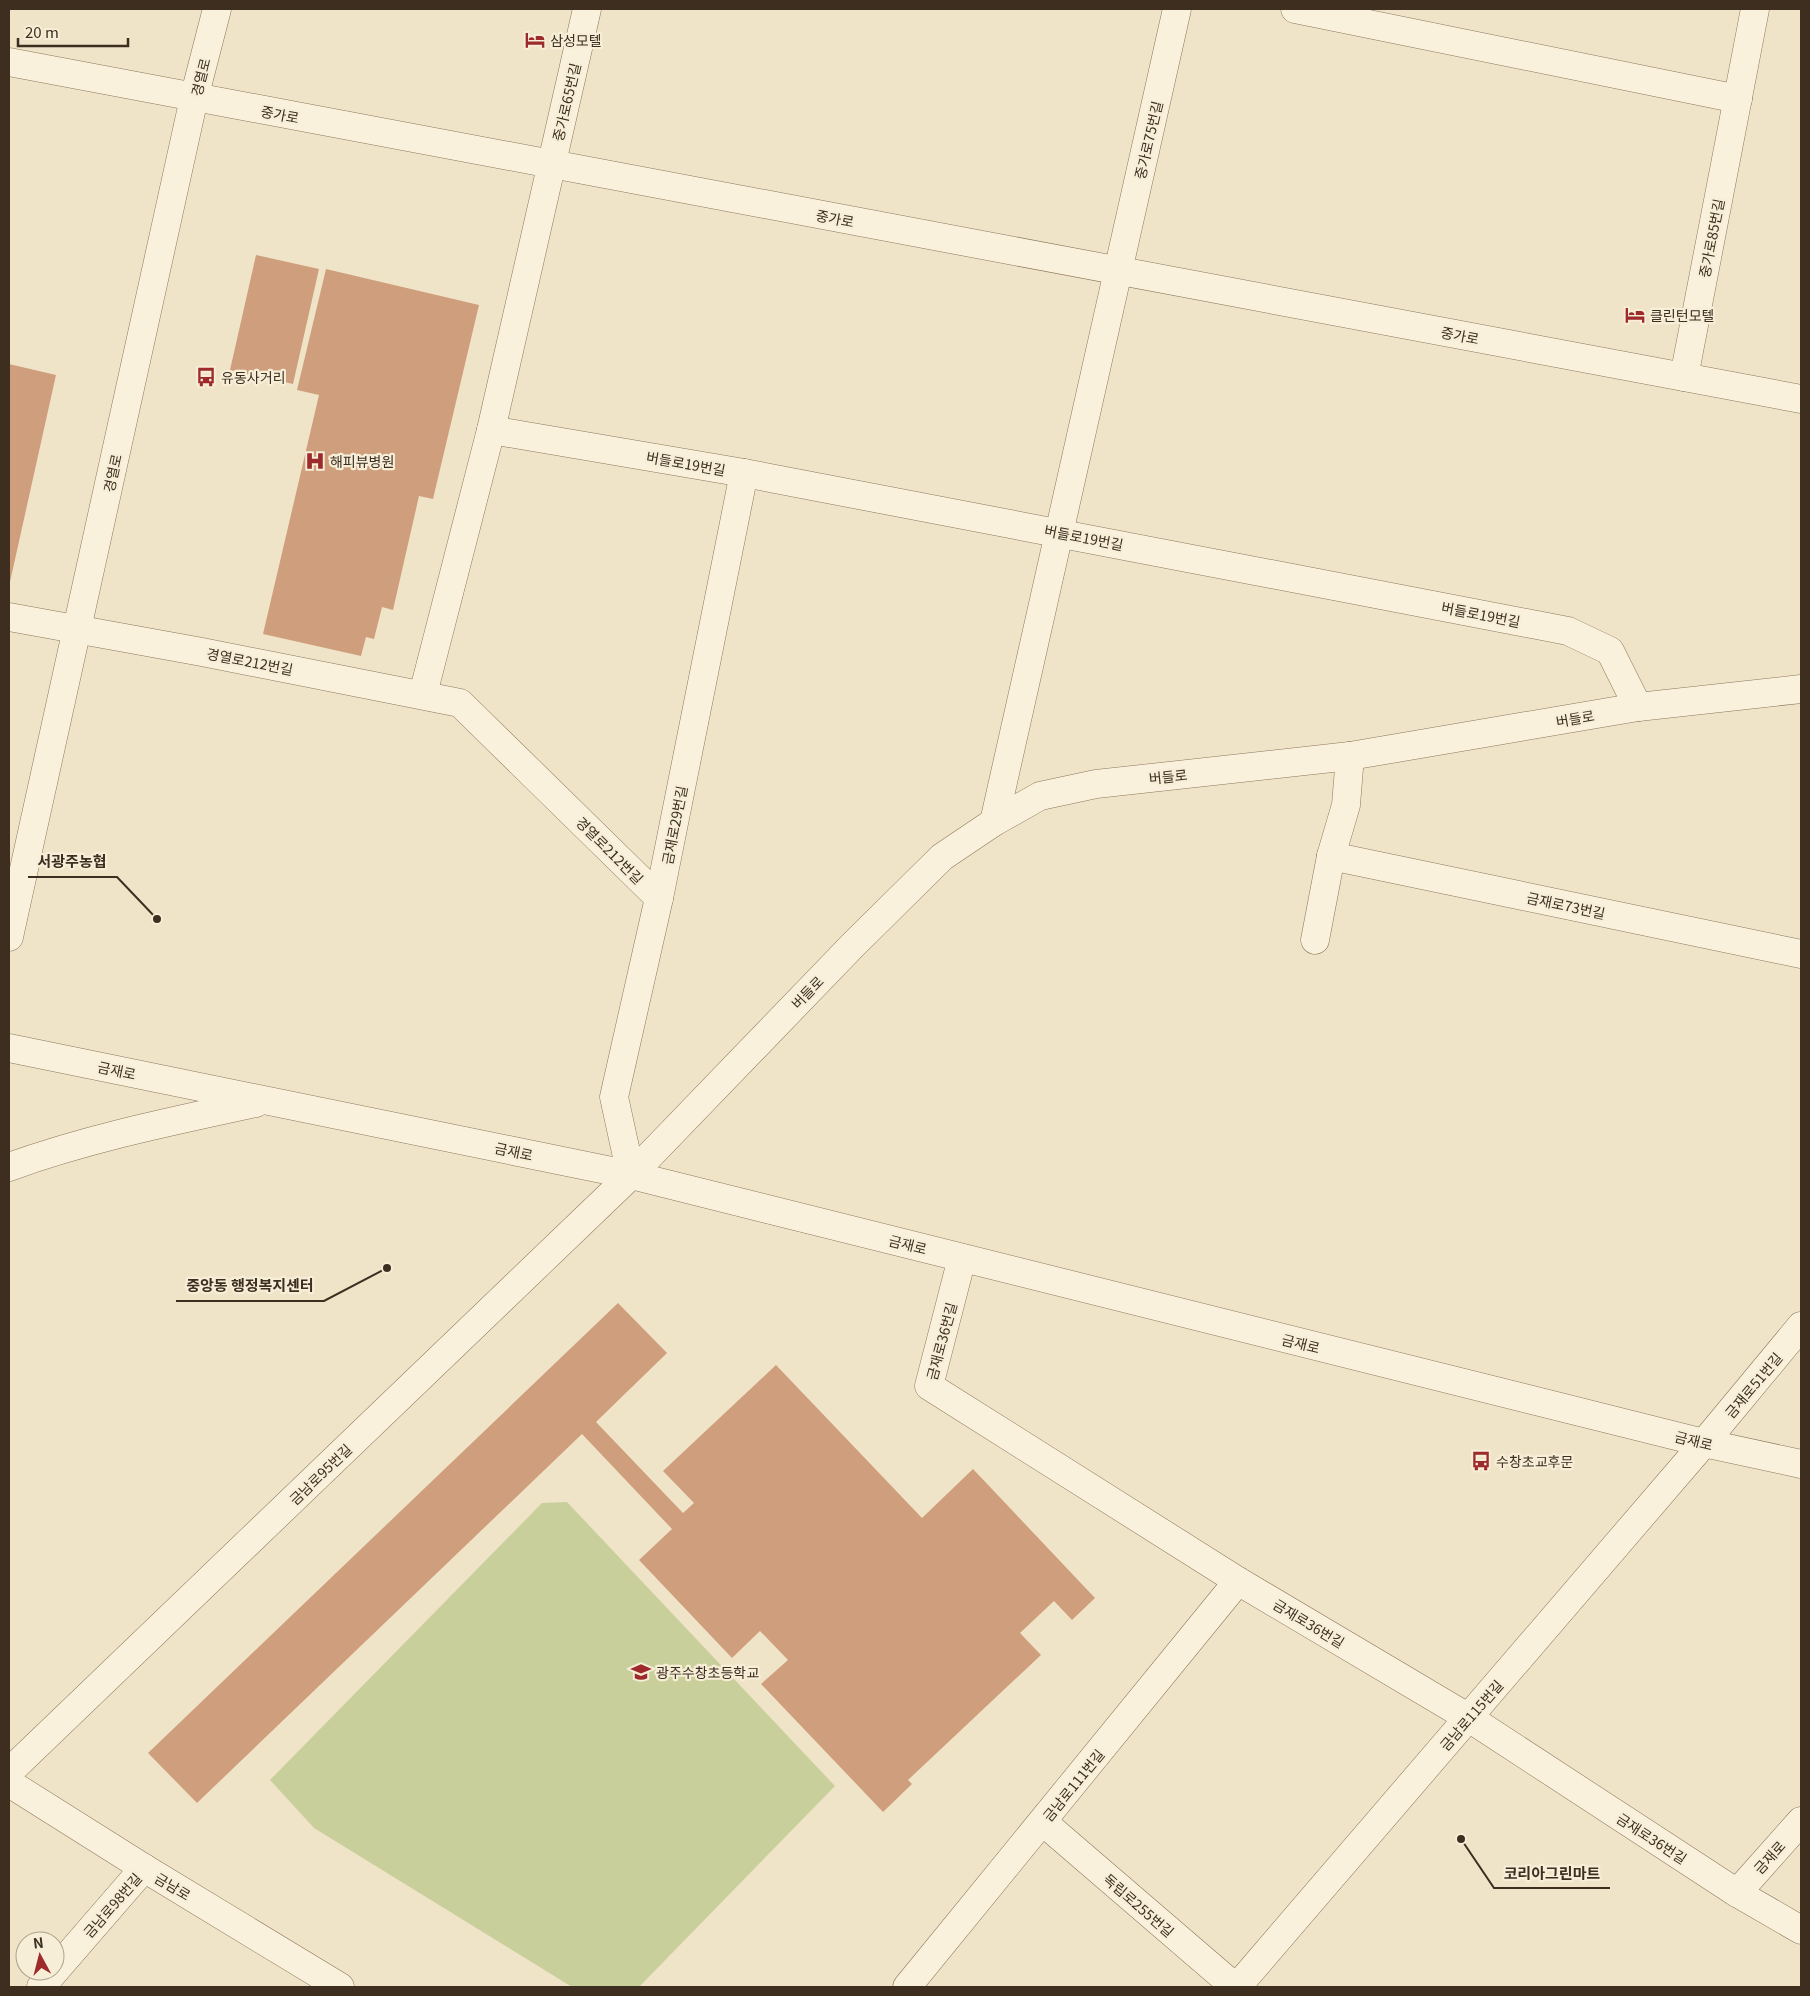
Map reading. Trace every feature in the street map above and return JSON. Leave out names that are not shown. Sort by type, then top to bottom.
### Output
[{"type":"street","name":"경열로","points":[[9,937],[194,98],[217,9]]},
{"type":"street","name":"중가로65번길","points":[[552,165],[587,9]]},
{"type":"street","name":"중가로75번길","points":[[1118,272],[1177,9]]},
{"type":"street","points":[[1295,9],[1738,99]]},
{"type":"street","name":"중가로85번길","points":[[1684,377],[1755,9]]},
{"type":"street","name":"중가로","points":[[9,62],[1801,399]]},
{"type":"street","points":[[423,694],[491,430],[552,165]]},
{"type":"street","points":[[994,822],[1118,272]]},
{"type":"street","name":"버들로19번길","points":[[491,430],[744,473],[1568,630],[1610,651],[1638,707]]},
{"type":"street","name":"금재로29번길","points":[[631,1175],[614,1097],[659,898],[744,473]]},
{"type":"street","name":"경열로212번길","points":[[9,617],[78,628],[423,694],[460,703],[659,898]]},
{"type":"street","name":"버들로","points":[[631,1175],[852,946],[942,857],[994,822],[1040,796],[1096,784],[1350,756],[1638,707],[1801,688]]},
{"type":"street","points":[[1315,940],[1331,856],[1346,805],[1350,756]]},
{"type":"street","name":"금재로73번길","points":[[1331,856],[1801,954]]},
{"type":"street","name":"금재로","points":[[9,1048],[631,1175],[1704,1443],[1801,1464]]},
{"type":"street","points":[[9,1167],[49,1152],[135,1129],[268,1100]]},
{"type":"street","name":"금남로95번길","points":[[9,1772],[631,1175]]},
{"type":"street","name":"금재로36번길","points":[[962,1258],[929,1386],[1238,1581],[1468,1718],[1737,1893],[1801,1930]]},
{"type":"street","name":"금재로51번길","points":[[1704,1443],[1801,1326]]},
{"type":"street","name":"금남로115번길","points":[[1236,1987],[1704,1443]]},
{"type":"street","name":"금남로111번길","points":[[907,1987],[1238,1581]]},
{"type":"street","name":"금남로","points":[[9,1783],[144,1868],[340,1987]]},
{"type":"street","name":"금재로","points":[[1737,1893],[1801,1821]]},
{"type":"street","name":"독립로255번길","points":[[1043,1822],[1236,1987]]},
{"type":"street","name":"금남로98번길","points":[[41,1987],[144,1868]]},
{"type":"green space","points":[[567,1502],[835,1786],[639,1987],[572,1987],[314,1828],[270,1780],[542,1503]]},
{"type":"building","points":[[256,255],[319,269],[293,384],[230,370]]},
{"type":"building","points":[[326,269],[479,305],[433,499],[419,496],[393,610],[382,607],[374,639],[366,637],[361,656],[263,634],[319,395],[297,390]]},
{"type":"building","points":[[9,364],[56,375],[10,582],[9,582]]},
{"type":"building","points":[[618,1303],[667,1353],[596,1422],[683,1513],[694,1503],[663,1471],[776,1365],[922,1518],[973,1469],[1095,1598],[1072,1620],[1054,1601],[1020,1633],[1041,1655],[908,1780],[912,1784],[883,1812],[761,1684],[788,1660],[760,1631],[732,1658],[639,1560],[672,1529],[582,1434],[197,1803],[148,1753]]},
{"type":"place","name":"삼성모텔","points":[[535,40]]},
{"type":"place","name":"클린턴모텔","points":[[1635,315]]},
{"type":"place","name":"유동사거리","points":[[206,377]]},
{"type":"place","name":"해피뷰병원","points":[[315,461]]},
{"type":"place","name":"서광주농협","points":[[157,919]]},
{"type":"place","name":"중앙동 행정복지센터","points":[[387,1268]]},
{"type":"place","name":"수창초교후문","points":[[1481,1461]]},
{"type":"place","name":"광주수창초등학교","points":[[641,1672]]},
{"type":"place","name":"코리아그린마트","points":[[1461,1839]]}]
